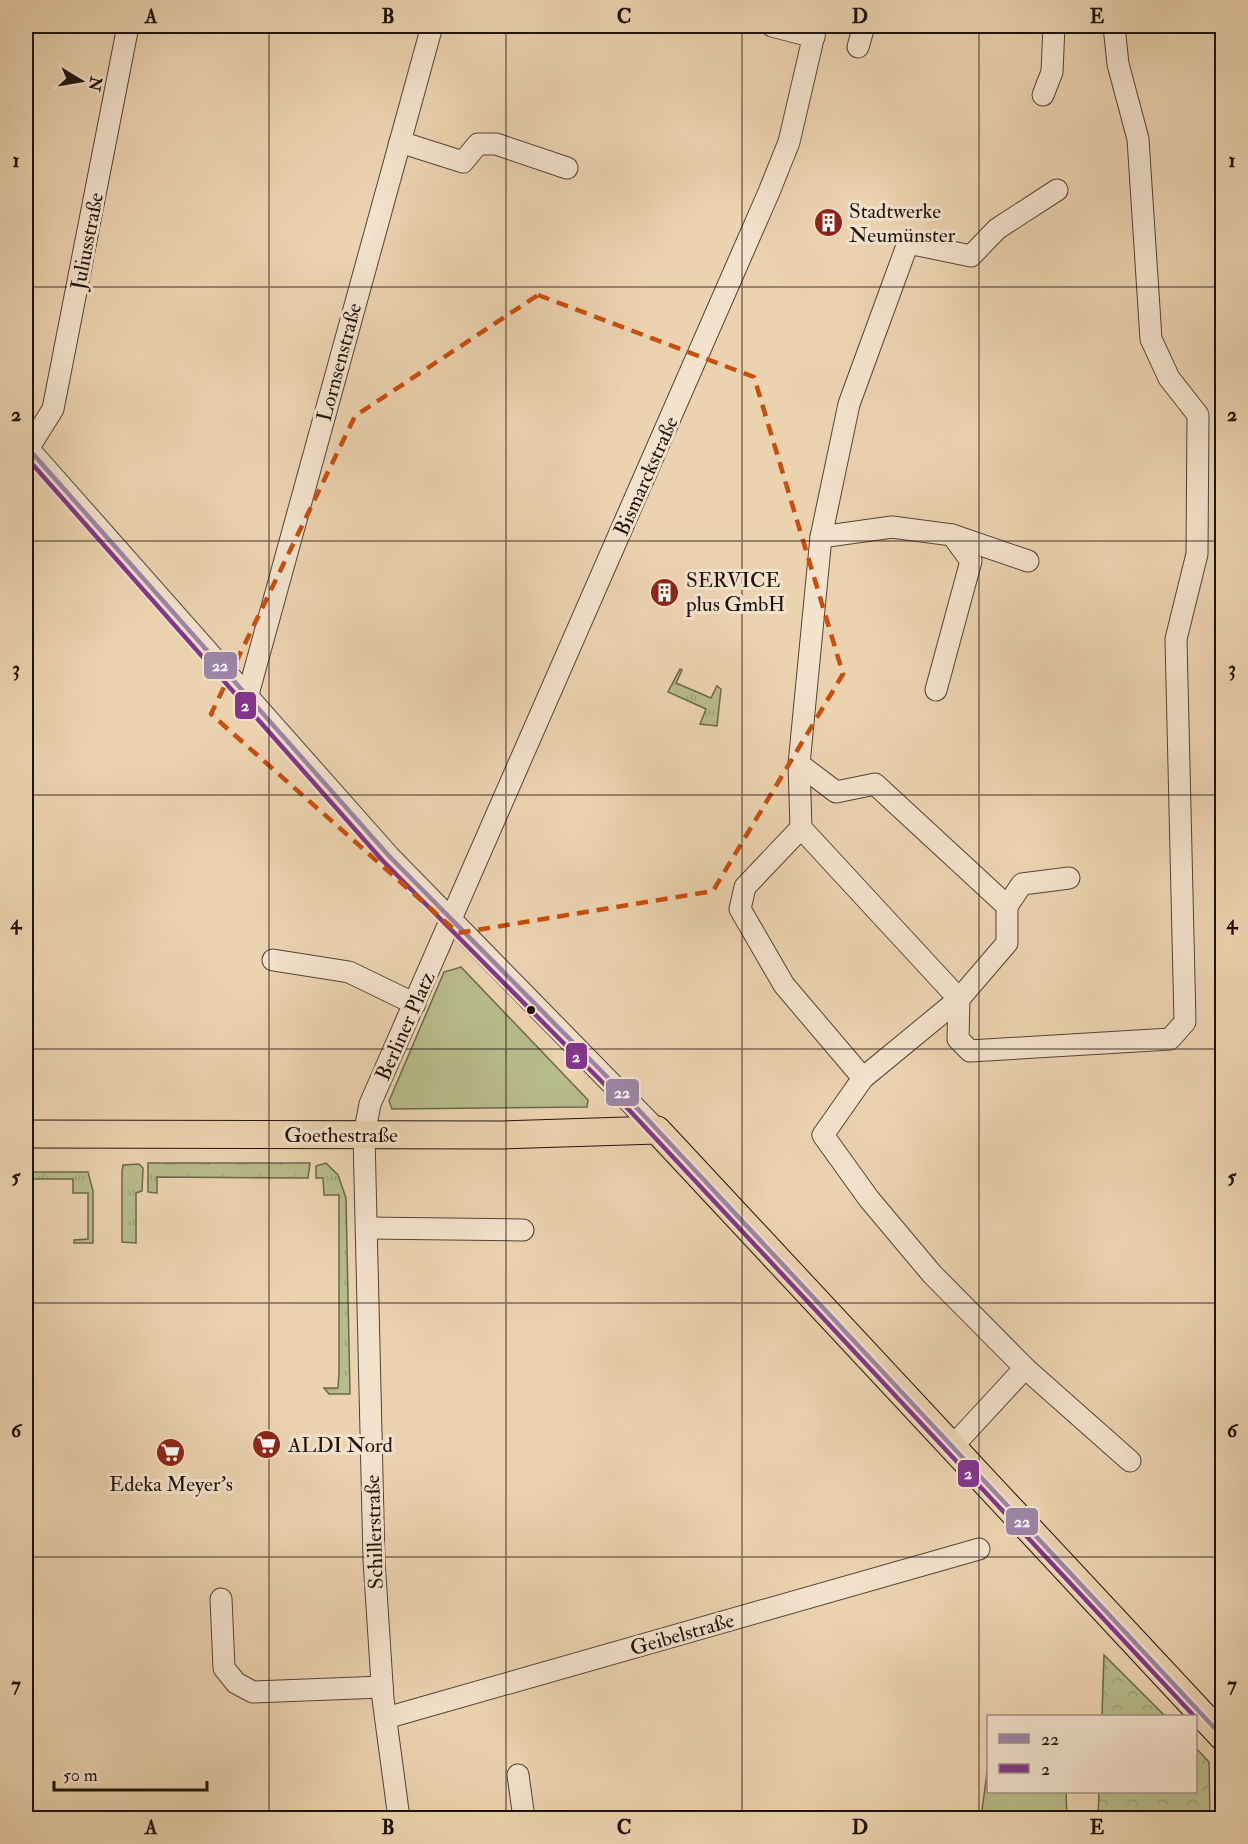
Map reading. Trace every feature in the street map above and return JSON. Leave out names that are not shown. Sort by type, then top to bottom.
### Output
[{"type":"main road","name":"Goethestraße","points":[[26,1134],[503,1135],[657,1130]]},
{"type":"main road","points":[[657,1130],[1222,1736]]},
{"type":"street","name":"Juliusstraße","points":[[27,447],[53,409],[128,26]]},
{"type":"street","name":"Lornsenstraße","points":[[246,698],[432,26]]},
{"type":"street","points":[[772,26],[815,31]]},
{"type":"street","points":[[858,47],[864,26]]},
{"type":"street","points":[[1043,95],[1052,72],[1054,26]]},
{"type":"street","points":[[1057,189],[997,229],[971,256],[908,243],[849,404],[821,537],[799,764],[801,828],[959,999],[958,1039],[970,1051],[1170,1038],[1185,1022],[1176,639],[1197,554],[1198,415],[1169,378],[1151,339],[1138,139],[1119,64],[1114,26]]},
{"type":"street","name":"Bismarckstraße","points":[[453,919],[769,192],[789,142],[815,31]]},
{"type":"street","points":[[400,142],[463,162],[478,144],[496,144],[567,168]]},
{"type":"street","points":[[27,447],[246,698],[389,856],[657,1130]]},
{"type":"street","points":[[821,537],[892,527],[952,535],[1028,561]]},
{"type":"street","points":[[936,690],[971,561],[952,535]]},
{"type":"street","points":[[799,764],[836,792],[875,784],[1007,906]]},
{"type":"street","points":[[801,828],[745,887],[740,909],[784,986],[863,1078]]},
{"type":"street","points":[[1069,879],[1022,884],[1007,906],[1007,943],[959,999],[863,1078],[823,1135],[869,1198],[932,1274],[1025,1368],[1130,1461]]},
{"type":"street","name":"Berliner Platz","points":[[364,1135],[370,1104],[453,919]]},
{"type":"street","points":[[273,960],[349,972],[415,1004]]},
{"type":"street","name":"Schillerstraße","points":[[364,1135],[368,1228],[374,1560],[382,1687],[399,1818]]},
{"type":"street","points":[[368,1228],[523,1230]]},
{"type":"street","points":[[952,1447],[1025,1368]]},
{"type":"street","name":"Geibelstraße","points":[[386,1718],[979,1549]]},
{"type":"street","points":[[221,1599],[224,1668],[236,1683],[253,1692],[382,1687]]},
{"type":"street","points":[[519,1775],[524,1818]]},
{"type":"highlighted area","points":[[538,295],[754,377],[843,674],[713,891],[458,933],[211,714],[355,416]]},
{"type":"green space","points":[[680,669],[682,670],[676,683],[711,698],[717,686],[721,689],[717,726],[700,724],[706,709],[668,692]]},
{"type":"green space","points":[[461,967],[588,1100],[587,1107],[392,1109],[389,1101],[444,972]]},
{"type":"green space","points":[[148,1163],[310,1163],[308,1178],[157,1177],[157,1193],[148,1192]]},
{"type":"green space","points":[[326,1163],[338,1175],[346,1198],[350,1394],[329,1394],[324,1388],[338,1388],[339,1372],[339,1195],[324,1195],[323,1178],[316,1178],[316,1166]]},
{"type":"green space","points":[[139,1164],[143,1168],[142,1191],[136,1193],[136,1243],[122,1242],[123,1165]]},
{"type":"green space","points":[[26,1172],[88,1172],[93,1191],[93,1243],[74,1243],[74,1240],[88,1239],[88,1193],[73,1193],[73,1179],[26,1179]]},
{"type":"green space","points":[[1104,1655],[1164,1715],[1102,1715]]},
{"type":"green space","points":[[1197,1749],[1209,1762],[1210,1818],[1098,1818],[1099,1793],[1197,1793]]},
{"type":"green space","points":[[987,1773],[987,1793],[1066,1793],[1067,1818],[981,1818]]},
{"type":"transit line","name":"22","points":[[26,446],[389,856],[622,1092],[1222,1736]]},
{"type":"transit line","name":"2","points":[[26,457],[383,861],[617,1097],[1193,1715]]},
{"type":"place","name":"Stadtwerke Neumünster","points":[[828,223]]},
{"type":"place","name":"SERVICE plus GmbH","points":[[665,592]]},
{"type":"place","name":"ALDI Nord","points":[[267,1445]]},
{"type":"place","name":"Edeka Meyer's","points":[[171,1453]]}]
